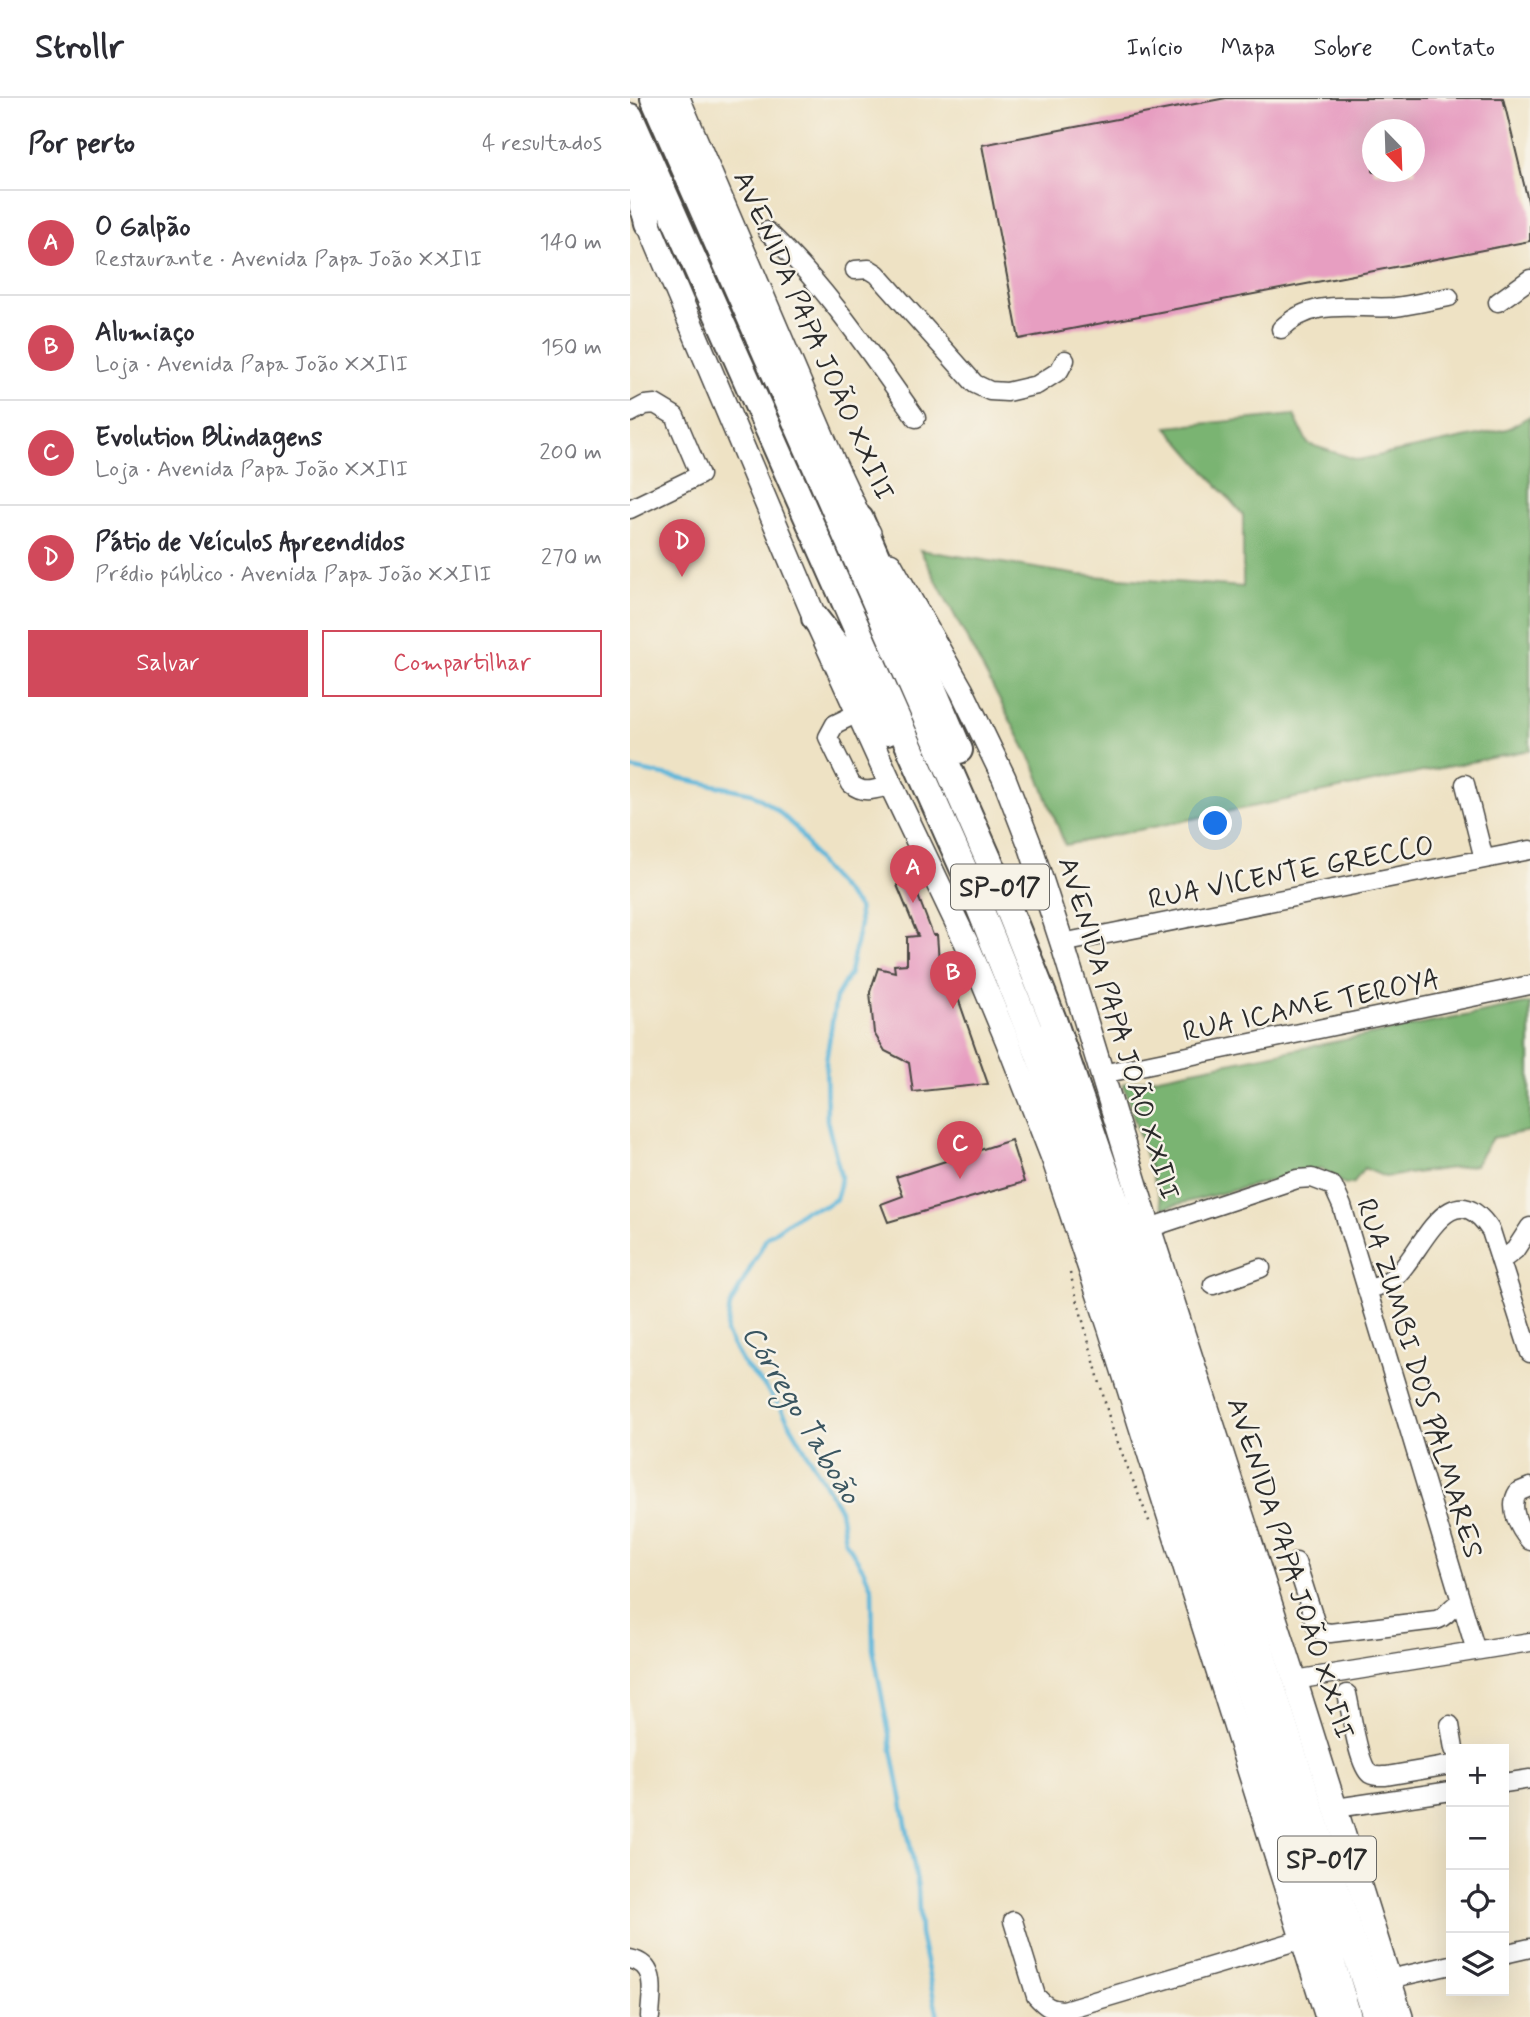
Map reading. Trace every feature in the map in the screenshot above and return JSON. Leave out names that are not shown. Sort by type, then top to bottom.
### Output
[{"type":"highway","name":"AVENIDA PAPA JOÃO XXIII","points":[[654,98],[994,872],[1053,1020],[1109,1176],[1266,1704],[1348,2017]]},
{"type":"highway","name":"AVENIDA PAPA JOÃO XXIII","points":[[630,117],[968,879],[1039,1055],[1072,1141],[1376,2017]]},
{"type":"highway","points":[[630,144],[648,223]]},
{"type":"highway","points":[[860,519],[975,790],[988,825],[994,872]]},
{"type":"highway","points":[[815,618],[839,650],[875,710],[932,822],[968,879]]},
{"type":"main road","name":"AVENIDA PAPA JOÃO XXIII","points":[[678,98],[860,519],[894,572],[962,691],[1003,778],[1031,848],[1149,1228],[1401,2017]]},
{"type":"main road","points":[[630,181],[815,618],[967,944],[1053,1158],[1327,2017]]},
{"type":"street","points":[[767,231],[815,281],[847,321],[916,418]]},
{"type":"street","points":[[855,270],[869,269],[877,274],[975,384],[990,391],[1007,392],[1037,385],[1059,372],[1065,360]]},
{"type":"street","points":[[1497,302],[1530,279]]},
{"type":"street","points":[[1282,329],[1293,318],[1315,309],[1348,305],[1397,307],[1449,297]]},
{"type":"street","points":[[630,413],[645,405],[655,404],[675,416],[700,475],[630,509]]},
{"type":"street","points":[[858,713],[835,724],[828,737],[851,784],[858,790],[874,790],[891,785]]},
{"type":"street","points":[[1465,784],[1484,859]]},
{"type":"street","name":"RUA VICENTE GRECCO","points":[[1062,943],[1530,850]]},
{"type":"street","name":"RUA ICAME TEROYA","points":[[1102,1074],[1530,985]]},
{"type":"street","name":"RUA ZUMBI DOS PALMARES","points":[[1149,1228],[1297,1179],[1323,1181],[1333,1186],[1342,1206],[1476,1651]]},
{"type":"street","points":[[1367,1290],[1394,1278],[1435,1223],[1452,1210],[1462,1209],[1479,1216],[1494,1240],[1530,1353]]},
{"type":"street","points":[[1494,1240],[1528,1230]]},
{"type":"street","points":[[1502,1260],[1515,1250],[1528,1230]]},
{"type":"street","points":[[1213,1285],[1261,1268]]},
{"type":"street","points":[[1530,1487],[1518,1492],[1513,1503],[1514,1512],[1530,1541]]},
{"type":"street","points":[[1296,1562],[1316,1625],[1321,1631],[1330,1633],[1436,1620],[1445,1617],[1455,1604],[1461,1602]]},
{"type":"street","points":[[1295,1680],[1530,1642]]},
{"type":"street","points":[[1347,1694],[1362,1760],[1370,1774],[1377,1777],[1446,1766]]},
{"type":"street","points":[[1450,1725],[1453,1744]]},
{"type":"street","points":[[1509,1782],[1530,1779]]},
{"type":"street","points":[[1336,1808],[1446,1792]]},
{"type":"street","points":[[1013,1921],[1036,1996],[1053,2010],[1077,2006],[1303,1939]]},
{"type":"street","points":[[1509,1953],[1530,1948]]},
{"type":"street","points":[[630,1959],[640,1961],[648,1967],[651,1974],[650,2017]]},
{"type":"street","points":[[1389,1979],[1446,1966]]},
{"type":"path","points":[[1069,1270],[1112,1428],[1153,1530]]},
{"type":"green space","points":[[1294,415],[1308,444],[1358,460],[1507,429],[1530,416],[1530,750],[1065,845],[1035,767],[920,550],[1079,575],[1243,587],[1243,515],[1167,427]]},
{"type":"green space","points":[[1530,1003],[1530,1131],[1492,1138],[1475,1165],[1385,1177],[1364,1168],[1354,1183],[1345,1185],[1321,1168],[1163,1208],[1123,1084]]},
{"type":"building","points":[[1226,98],[1503,98],[1530,209],[1530,241],[1019,339],[982,145]]},
{"type":"building","points":[[912,880],[933,935],[937,935],[939,961],[945,961],[988,1084],[913,1092],[909,1063],[885,1051],[874,1033],[870,992],[878,968],[895,972],[894,965],[907,964],[907,937],[918,936],[897,885]]},
{"type":"building","points":[[1011,1140],[1024,1182],[888,1222],[881,1204],[903,1196],[896,1177]]},
{"type":"waterway","name":"Córrego Taboão","points":[[630,768],[752,793],[777,810],[797,829],[821,866],[858,907],[860,924],[850,973],[836,997],[826,1061],[827,1120],[841,1177],[836,1199],[825,1206],[805,1210],[767,1237],[730,1306],[726,1333],[742,1362],[782,1410],[840,1510],[845,1540],[872,1589],[873,1649],[918,1887],[920,1934],[938,2017]]},
{"type":"place","name":"Pátio de Veículos Apreendidos","points":[[682,577]]},
{"type":"place","name":"O Galpão","points":[[913,903]]},
{"type":"place","name":"Alumiaço","points":[[953,1009]]},
{"type":"place","name":"Evolution Blindagens","points":[[960,1179]]}]
